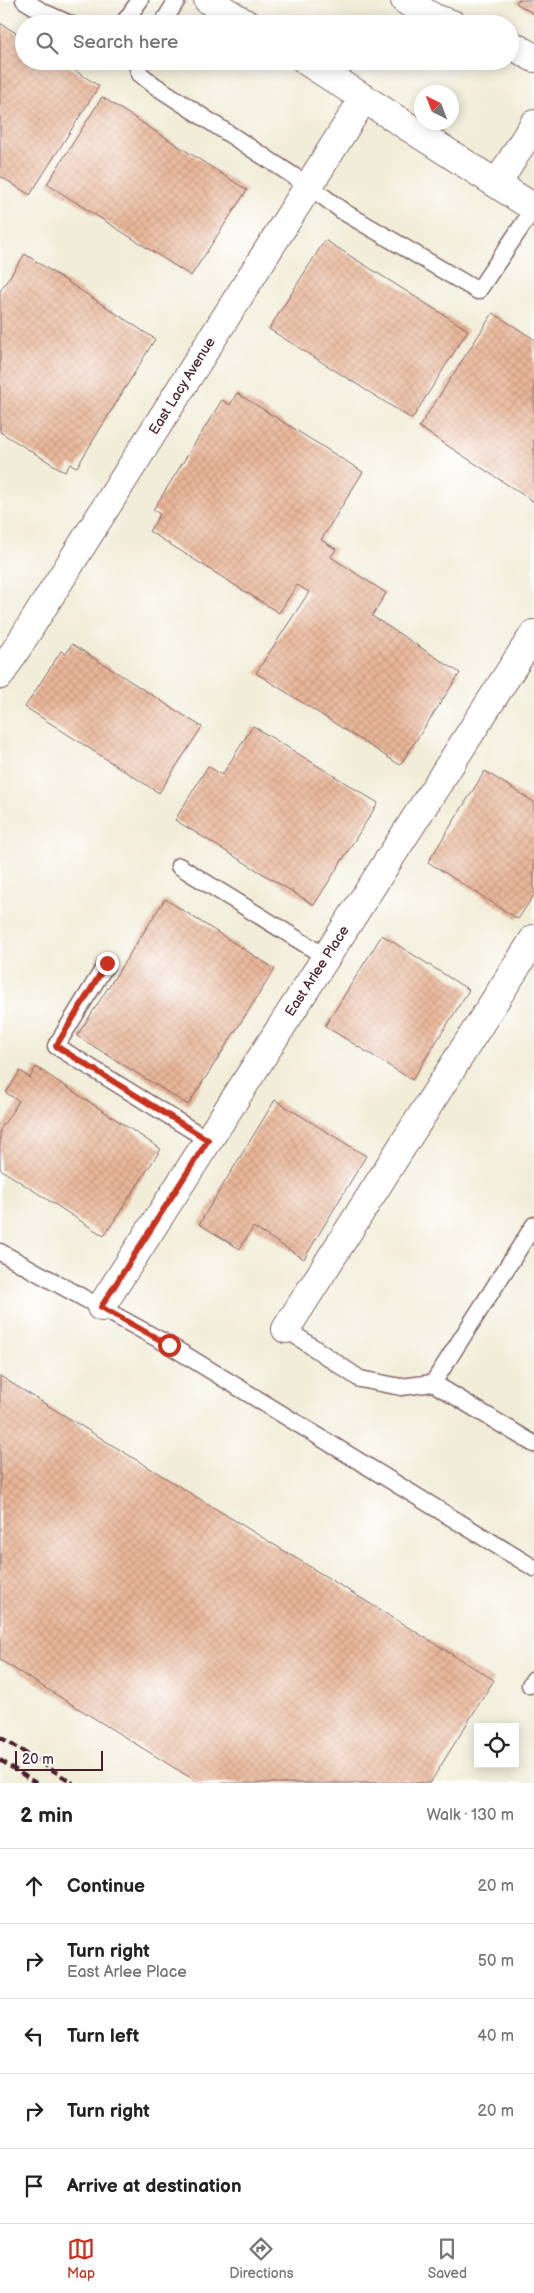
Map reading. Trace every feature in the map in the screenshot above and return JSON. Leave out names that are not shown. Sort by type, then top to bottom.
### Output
[{"type":"street","points":[[208,0],[232,15]]},
{"type":"street","points":[[405,0],[429,15]]},
{"type":"street","points":[[519,49],[534,58]]},
{"type":"street","points":[[320,70],[534,208]]},
{"type":"street","name":"East Lacy Avenue","points":[[0,675],[364,98]]},
{"type":"street","points":[[497,184],[534,124]]},
{"type":"street","name":"East Arlee Place","points":[[101,1307],[534,634]]},
{"type":"street","points":[[286,1329],[534,939]]},
{"type":"lane","points":[[24,0],[49,15]]},
{"type":"lane","points":[[129,15],[140,0]]},
{"type":"lane","points":[[168,15],[177,0]]},
{"type":"lane","points":[[139,70],[140,74],[154,85],[308,186],[344,212],[478,292],[534,208]]},
{"type":"lane","points":[[179,866],[326,957]]},
{"type":"lane","points":[[107,963],[56,1046],[208,1140]]},
{"type":"lane","points":[[434,1383],[531,1236]]},
{"type":"lane","points":[[0,1252],[169,1345],[534,1568]]},
{"type":"lane","points":[[286,1329],[360,1379],[401,1387],[434,1383],[534,1444]]},
{"type":"building","points":[[518,0],[534,0],[534,14],[516,3]]},
{"type":"building","points":[[0,23],[15,32],[15,70],[74,70],[99,86],[30,195],[0,176]]},
{"type":"building","points":[[102,97],[247,190],[191,276],[47,184]]},
{"type":"building","points":[[325,240],[468,330],[412,419],[269,329]]},
{"type":"building","points":[[25,254],[155,339],[77,467],[70,464],[65,472],[0,432],[0,291]]},
{"type":"building","points":[[493,313],[534,339],[534,502],[419,427]]},
{"type":"building","points":[[237,393],[363,472],[321,540],[336,549],[331,557],[386,593],[372,616],[460,673],[400,765],[256,673],[309,592],[297,585],[279,613],[149,531],[160,514],[153,510],[222,400],[230,405]]},
{"type":"building","points":[[72,644],[202,727],[159,793],[25,707],[61,651],[66,654]]},
{"type":"building","points":[[253,726],[378,803],[314,905],[175,820],[208,766],[222,775]]},
{"type":"building","points":[[485,771],[534,802],[534,895],[518,919],[428,862]]},
{"type":"building","points":[[165,899],[275,969],[188,1105],[77,1036]]},
{"type":"building","points":[[382,935],[469,990],[412,1080],[325,1026]]},
{"type":"building","points":[[36,1067],[161,1149],[104,1236],[0,1169],[0,1130],[19,1101],[6,1093],[20,1071],[30,1078]]},
{"type":"building","points":[[275,1100],[366,1156],[304,1259],[253,1227],[240,1249],[199,1224]]},
{"type":"building","points":[[0,1376],[494,1680],[430,1783],[199,1783],[0,1660]]},
{"type":"railway","points":[[0,1737],[73,1783]]},
{"type":"railway","points":[[0,1760],[36,1783]]},
{"type":"route","points":[[107,963],[56,1046],[208,1140],[101,1307],[169,1345]]}]
